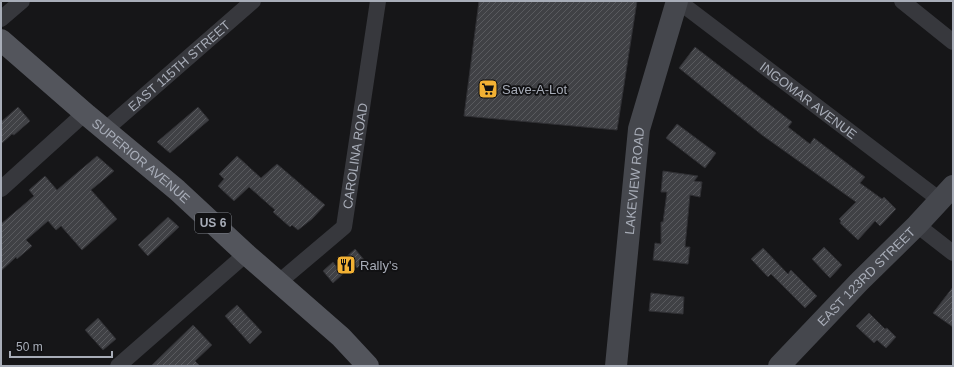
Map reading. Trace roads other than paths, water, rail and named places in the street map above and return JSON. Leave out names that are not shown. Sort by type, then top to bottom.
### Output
[{"type":"main road","name":"SUPERIOR AVENUE","points":[[1,40],[177,190],[246,254],[341,337],[368,366]]},
{"type":"street","points":[[1,19],[22,1]]},
{"type":"street","name":"EAST 115TH STREET","points":[[105,130],[253,1]]},
{"type":"street","name":"CAROLINA ROAD","points":[[279,282],[344,227],[378,1]]},
{"type":"street","name":"INGOMAR AVENUE","points":[[678,1],[946,193]]},
{"type":"street","name":"LAKEVIEW ROAD","points":[[616,366],[639,129],[678,1]]},
{"type":"street","points":[[902,1],[953,42]]},
{"type":"street","points":[[1,189],[85,113]]},
{"type":"street","name":"EAST 123RD STREET","points":[[779,366],[859,282],[918,224],[946,193]]},
{"type":"street","points":[[918,224],[953,253]]},
{"type":"street","points":[[118,366],[246,254]]},
{"type":"place","name":"Save-A-Lot","points":[[488,89]]},
{"type":"place","name":"Rally's","points":[[346,265]]}]
